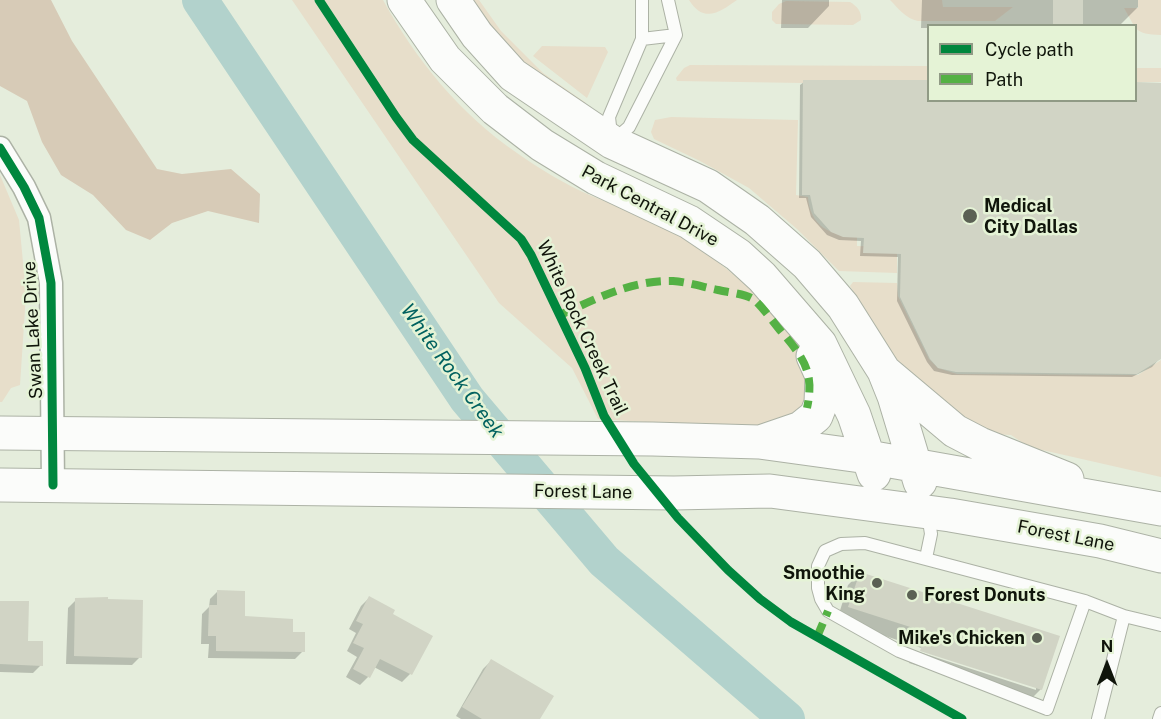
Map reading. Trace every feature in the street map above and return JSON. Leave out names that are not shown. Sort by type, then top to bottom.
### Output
[{"type":"main road","name":"Park Central Drive","points":[[404,0],[445,60],[495,109],[542,145],[596,178],[689,222],[738,255],[782,299],[820,345],[854,415],[887,507]]},
{"type":"main road","points":[[453,0],[477,35],[513,75],[612,142],[708,186],[757,220],[807,264],[843,306],[884,371],[894,396],[928,513]]},
{"type":"main road","points":[[596,178],[612,142]]},
{"type":"main road","points":[[759,442],[801,428],[816,416],[821,403],[822,376],[782,299]]},
{"type":"main road","points":[[884,371],[955,431],[980,444],[1124,502]]},
{"type":"main road","points":[[0,433],[759,442],[868,457],[1161,509]]},
{"type":"main road","name":"Forest Lane","points":[[0,485],[674,493],[770,491],[928,513],[1100,541],[1161,556]]},
{"type":"street","name":"Swan Lake Drive","points":[[0,148],[24,187],[39,218],[51,283],[53,485]]},
{"type":"lane","points":[[612,142],[609,117],[642,39],[642,0]]},
{"type":"lane","points":[[612,142],[629,127],[676,35],[668,0]]},
{"type":"lane","points":[[642,39],[676,35]]},
{"type":"lane","points":[[642,39],[668,52]]},
{"type":"lane","points":[[926,558],[930,534],[928,513]]},
{"type":"lane","points":[[1085,601],[1047,709],[899,651],[828,611],[821,599],[818,566],[825,551],[840,544],[865,543],[1085,601],[1124,616],[1161,625]]},
{"type":"lane","points":[[1098,719],[1124,616]]},
{"type":"lane","points":[[1159,719],[1161,712]]},
{"type":"shaded area","points":[[0,0],[51,0],[72,41],[157,169],[182,174],[231,169],[260,194],[259,223],[208,211],[172,223],[150,240],[126,230],[93,195],[61,175],[42,142],[27,101],[0,86]]},
{"type":"shaded area","points":[[292,0],[383,0],[410,44],[441,84],[496,138],[563,182],[648,218],[678,235],[723,266],[763,301],[798,342],[813,364],[804,415],[757,429],[598,419],[572,368],[499,303]]},
{"type":"shaded area","points":[[468,0],[479,0],[501,31],[543,73],[586,103],[578,103],[521,61]]},
{"type":"shaded area","points":[[689,0],[737,0],[718,12],[706,14],[700,12]]},
{"type":"shaded area","points":[[890,0],[942,0],[943,7],[1013,7],[995,21],[918,21],[906,16]]},
{"type":"shaded area","points":[[1138,0],[1161,0],[1161,35],[1141,32],[1137,29],[1137,24],[1133,24],[1124,8],[1138,8]]},
{"type":"shaded area","points":[[786,1],[850,2],[861,14],[861,20],[853,25],[776,24],[772,20],[772,12],[779,4]]},
{"type":"shaded area","points":[[542,46],[605,47],[608,52],[587,98],[533,56]]},
{"type":"shaded area","points":[[690,65],[927,66],[927,80],[803,80],[803,83],[677,81],[676,78],[684,68]]},
{"type":"shaded area","points":[[1137,68],[1161,68],[1161,82],[1137,82]]},
{"type":"shaded area","points":[[671,117],[798,120],[796,195],[808,197],[813,215],[823,227],[838,234],[857,236],[857,246],[897,247],[897,273],[839,271],[797,229],[749,188],[654,139],[651,132],[655,120]]},
{"type":"shaded area","points":[[0,175],[19,220],[26,294],[20,385],[11,388],[2,402],[0,402]]},
{"type":"shaded area","points":[[853,282],[897,283],[898,296],[929,359],[938,368],[957,374],[1138,375],[1161,360],[1161,477],[1029,447],[1011,435],[991,434],[960,415],[916,382],[898,362],[850,286]]},
{"type":"building","points":[[1053,0],[1083,0],[1083,24],[1053,24]]},
{"type":"building","points":[[803,80],[927,80],[927,102],[1137,102],[1137,82],[1161,83],[1161,359],[1137,374],[956,372],[938,368],[930,359],[900,297],[901,254],[863,253],[864,238],[843,237],[831,232],[814,213],[810,195],[802,195]]},
{"type":"building","points":[[860,572],[1060,636],[1042,690],[920,651],[926,632],[848,607]]},
{"type":"building","points":[[217,590],[245,591],[245,616],[293,619],[293,632],[305,632],[305,652],[216,651],[216,636],[208,636],[209,605],[217,605]]},
{"type":"building","points":[[369,596],[395,610],[393,614],[433,636],[412,675],[380,659],[370,678],[353,669],[364,648],[353,643],[363,624],[356,621]]},
{"type":"building","points":[[108,597],[108,599],[143,600],[142,658],[74,656],[75,598]]},
{"type":"building","points":[[0,601],[29,601],[28,641],[43,641],[43,666],[0,664]]},
{"type":"building","points":[[491,659],[554,696],[540,719],[482,719],[462,707]]},
{"type":"waterway","name":"White Rock Creek","points":[[200,0],[467,399],[604,561],[787,719]]},
{"type":"marked path","points":[[560,315],[628,287],[658,282],[684,282],[750,297],[765,311],[803,362],[809,378],[807,408]]},
{"type":"marked path","points":[[817,637],[828,611]]},
{"type":"cycle path","name":"White Rock Creek Trail","points":[[319,0],[413,140],[521,239],[531,255],[585,368],[604,416],[634,464],[678,518],[728,570],[760,599],[791,622],[962,719]]},
{"type":"cycle path","points":[[0,148],[24,187],[39,218],[51,283],[53,485]]},
{"type":"place","name":"Medical City Dallas","points":[[970,216]]},
{"type":"place","name":"Smoothie King","points":[[877,583]]},
{"type":"place","name":"Forest Donuts","points":[[912,595]]},
{"type":"place","name":"Mike's Chicken","points":[[1037,638]]}]
